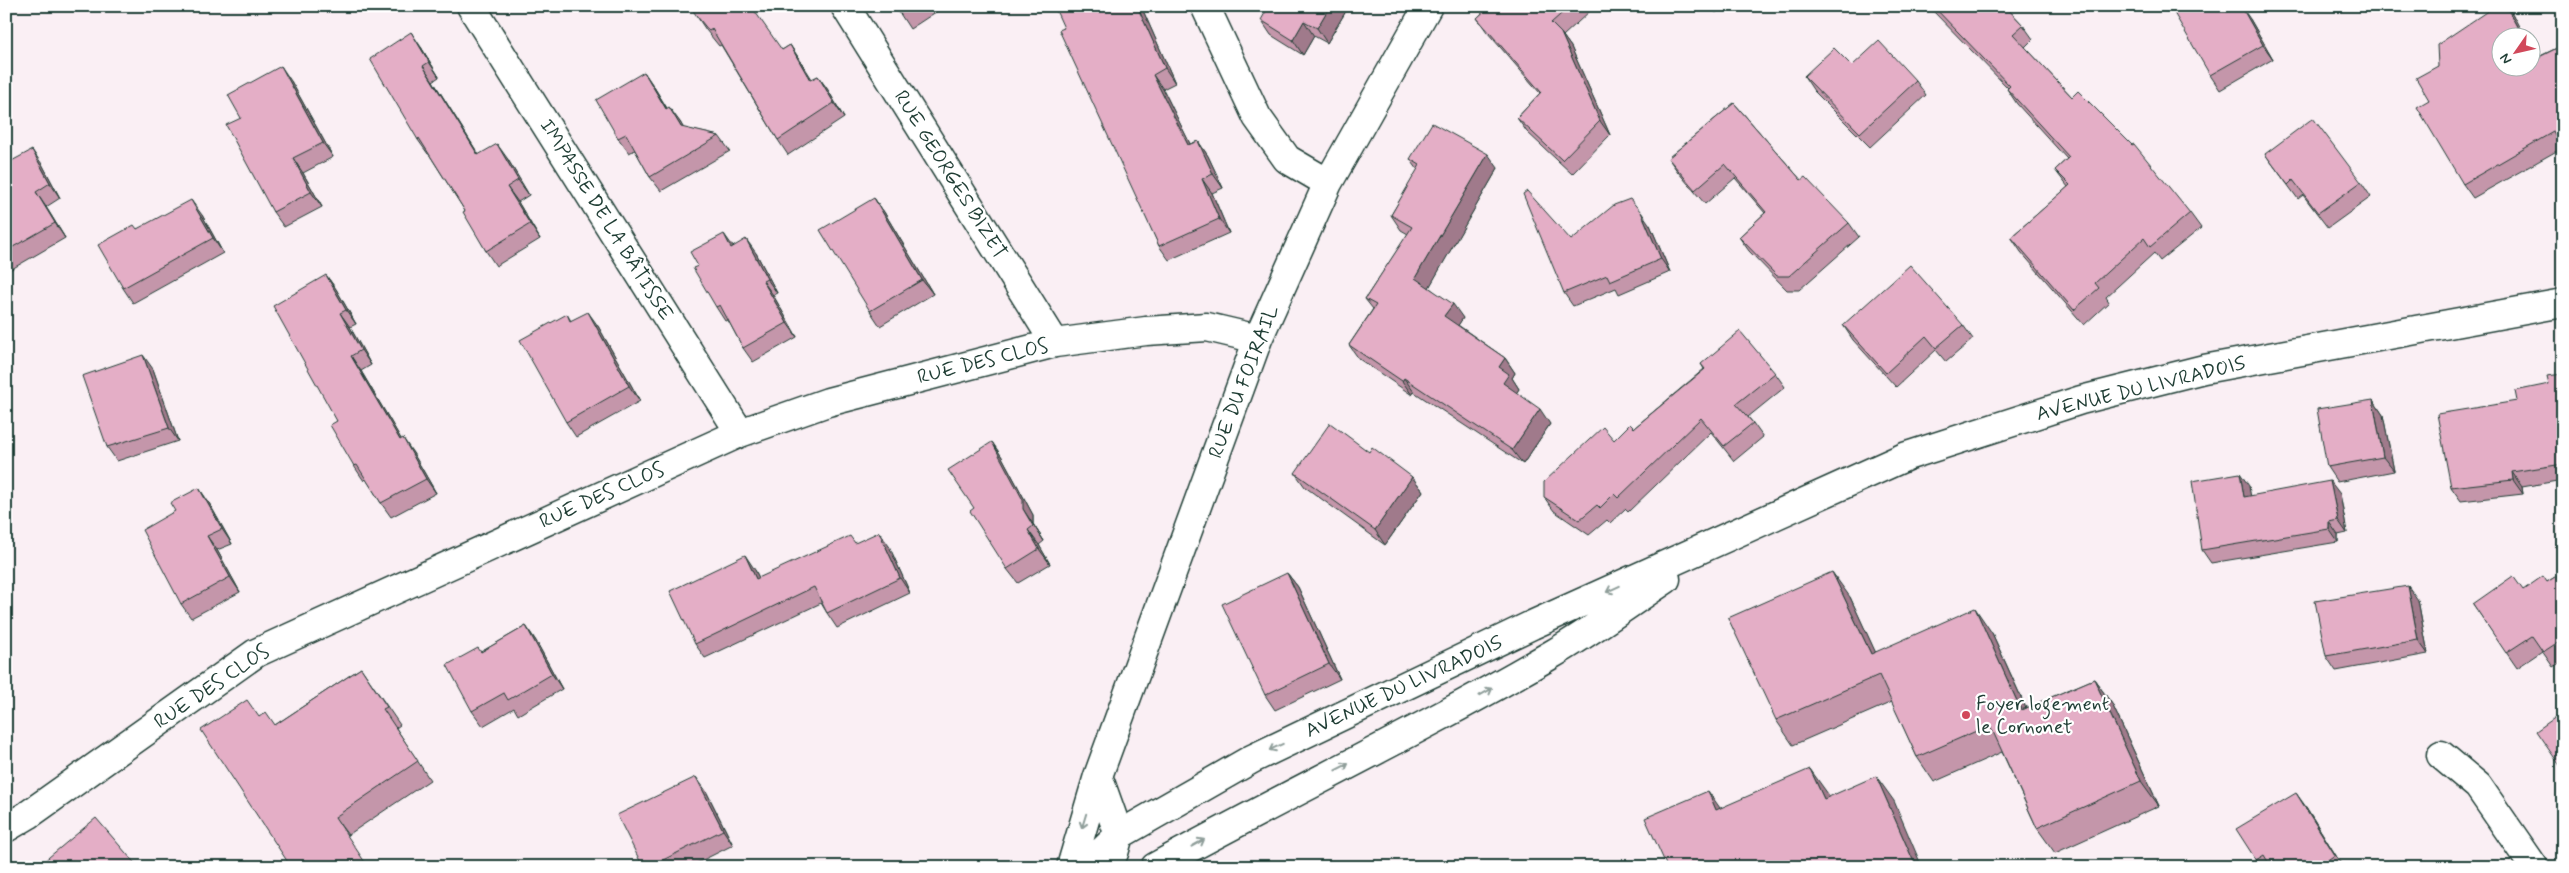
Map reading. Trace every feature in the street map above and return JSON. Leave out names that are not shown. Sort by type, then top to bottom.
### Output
[{"type":"street","name":"IMPASSE DE LA BÂTISSE","points":[[471,6],[740,433]]},
{"type":"street","name":"RUE GEORGES BIZET","points":[[845,6],[1055,343]]},
{"type":"street","points":[[1205,6],[1257,118],[1287,159],[1328,183]]},
{"type":"street","name":"RUE DU FOIRAIL","points":[[1071,867],[1098,776],[1258,339],[1328,183],[1428,6]]},
{"type":"street","name":"AVENUE DU LIVRADOIS","points":[[1086,867],[1119,835],[1252,759],[1532,625],[1907,456],[2081,400],[2204,369],[2563,303]]},
{"type":"street","name":"RUE DES CLOS","points":[[6,828],[28,815],[256,653],[740,433],[828,402],[1055,343],[1146,331],[1207,327],[1258,339]]},
{"type":"street","name":"AVENUE DU LIVRADOIS","points":[[1156,867],[1276,800],[1420,728],[1551,655],[1737,532]]},
{"type":"street","points":[[2441,755],[2478,786],[2534,867]]},
{"type":"street","points":[[1098,776],[1119,835],[1111,867]]},
{"type":"building","points":[[690,6],[751,6],[782,50],[790,45],[810,80],[818,76],[834,103],[778,140],[712,29],[709,31]]},
{"type":"building","points":[[895,6],[911,6],[899,14]]},
{"type":"building","points":[[1054,6],[1137,6],[1165,68],[1153,75],[1188,145],[1198,141],[1213,174],[1202,179],[1219,219],[1159,246],[1059,30],[1064,28]]},
{"type":"building","points":[[1269,6],[1330,6],[1317,28],[1304,21],[1293,40],[1261,20]]},
{"type":"building","points":[[1490,6],[1570,6],[1551,23],[1561,33],[1600,121],[1562,160],[1517,118],[1541,92],[1477,18]]},
{"type":"building","points":[[1933,6],[2005,6],[2023,25],[2013,34],[2072,97],[2078,91],[2132,145],[2134,144],[2190,213],[2150,247],[2144,238],[2095,283],[2099,288],[2074,310],[2011,237],[2070,185],[2055,170],[2069,157],[2007,89],[2010,86]]},
{"type":"building","points":[[2170,6],[2224,6],[2227,12],[2241,6],[2263,45],[2210,75]]},
{"type":"building","points":[[2495,6],[2506,6],[2518,28],[2492,28],[2492,78],[2542,78],[2542,56],[2563,45],[2563,142],[2559,144],[2553,132],[2463,184],[2417,107],[2429,100],[2416,78],[2438,66],[2437,45]]},
{"type":"building","points":[[411,32],[429,62],[423,66],[478,155],[497,144],[518,180],[507,187],[530,224],[486,251],[463,212],[465,211],[419,138],[418,140],[370,59]]},
{"type":"building","points":[[1879,41],[1916,81],[1860,133],[1804,76],[1834,48],[1852,66]]},
{"type":"building","points":[[281,66],[323,143],[293,158],[311,192],[273,212],[226,125],[241,118],[228,95]]},
{"type":"building","points":[[644,72],[666,109],[669,107],[681,127],[719,136],[650,177],[626,134],[618,138],[596,100]]},
{"type":"building","points":[[1734,103],[1801,180],[1805,177],[1849,223],[1789,276],[1777,276],[1739,237],[1766,212],[1725,164],[1695,190],[1668,158]]},
{"type":"building","points":[[2313,118],[2361,182],[2318,213],[2293,180],[2288,185],[2265,154]]},
{"type":"building","points":[[1432,123],[1488,154],[1415,278],[1453,304],[1444,316],[1505,358],[1499,367],[1509,374],[1503,383],[1540,409],[1512,450],[1404,378],[1402,381],[1349,345],[1376,305],[1365,299],[1412,227],[1391,215],[1420,165],[1410,159]]},
{"type":"building","points":[[32,150],[50,183],[36,192],[55,223],[6,251],[6,164]]},
{"type":"building","points":[[1527,191],[1571,240],[1614,205],[1630,199],[1641,212],[1661,259],[1610,281],[1607,275],[1564,293],[1523,194]]},
{"type":"building","points":[[874,198],[922,280],[870,311],[820,230]]},
{"type":"building","points":[[191,200],[213,238],[123,288],[98,245],[134,225],[137,229]]},
{"type":"building","points":[[724,234],[731,248],[746,239],[767,279],[763,281],[787,323],[743,348],[720,305],[716,307],[693,268],[698,266],[690,252]]},
{"type":"building","points":[[1910,265],[1963,325],[1936,348],[1926,336],[1886,373],[1843,325]]},
{"type":"building","points":[[326,275],[346,310],[340,313],[361,350],[351,356],[400,440],[403,438],[426,479],[381,503],[357,465],[354,466],[330,425],[337,421],[273,306]]},
{"type":"building","points":[[588,312],[629,386],[566,422],[520,340],[567,314],[570,321]]},
{"type":"building","points":[[1740,331],[1775,373],[1736,404],[1753,423],[1724,446],[1701,418],[1618,498],[1614,494],[1600,508],[1597,505],[1579,520],[1544,497],[1544,482],[1603,427],[1614,440],[1630,424],[1634,428],[1705,369],[1701,364]]},
{"type":"building","points":[[143,355],[169,428],[107,447],[82,376]]},
{"type":"building","points":[[2563,374],[2563,464],[2512,472],[2513,480],[2451,487],[2437,414],[2517,401],[2515,391],[2549,384],[2547,376]]},
{"type":"building","points":[[2373,400],[2383,457],[2327,467],[2317,409]]},
{"type":"building","points":[[1330,423],[1369,452],[1372,447],[1412,477],[1375,530],[1295,473]]},
{"type":"building","points":[[992,442],[1023,500],[1023,509],[1033,526],[1028,530],[1039,549],[1007,569],[970,511],[974,508],[948,470]]},
{"type":"building","points":[[2240,473],[2244,497],[2330,481],[2338,520],[2329,522],[2329,529],[2202,550],[2192,481]]},
{"type":"building","points":[[199,488],[222,529],[207,536],[230,577],[181,604],[142,530],[175,511],[170,503]]},
{"type":"building","points":[[879,532],[900,578],[827,613],[814,587],[695,644],[670,591],[745,555],[756,579],[850,536],[855,543]]},
{"type":"building","name":"Foyer logement le Cornonet","points":[[1832,572],[1871,654],[1975,608],[2021,710],[2094,679],[2141,781],[2037,828],[1990,725],[1917,757],[1879,675],[1776,720],[1728,618]]},
{"type":"building","points":[[2563,572],[2563,639],[2543,652],[2532,636],[2506,653],[2473,604],[2513,576],[2523,590],[2543,576],[2547,582]]},
{"type":"building","points":[[1287,573],[1329,664],[1265,695],[1222,604]]},
{"type":"building","points":[[2408,586],[2418,640],[2326,656],[2315,601]]},
{"type":"building","points":[[526,626],[552,674],[508,700],[504,693],[472,711],[447,665],[478,648],[481,652]]},
{"type":"building","points":[[361,668],[387,707],[383,709],[418,761],[335,817],[368,867],[291,867],[201,730],[247,700],[259,717],[266,712],[275,725]]},
{"type":"building","points":[[2563,712],[2563,770],[2536,731]]},
{"type":"building","points":[[1810,769],[1824,799],[1876,776],[1916,867],[1667,867],[1645,818],[1708,791],[1716,810]]},
{"type":"building","points":[[696,777],[723,830],[649,867],[643,867],[617,815]]},
{"type":"building","points":[[2296,793],[2335,855],[2317,867],[2271,867],[2264,855],[2256,860],[2236,829]]},
{"type":"building","points":[[96,818],[138,867],[37,867]]},
{"type":"place","name":"Foyer logement le Cornonet","points":[[1966,715]]}]
